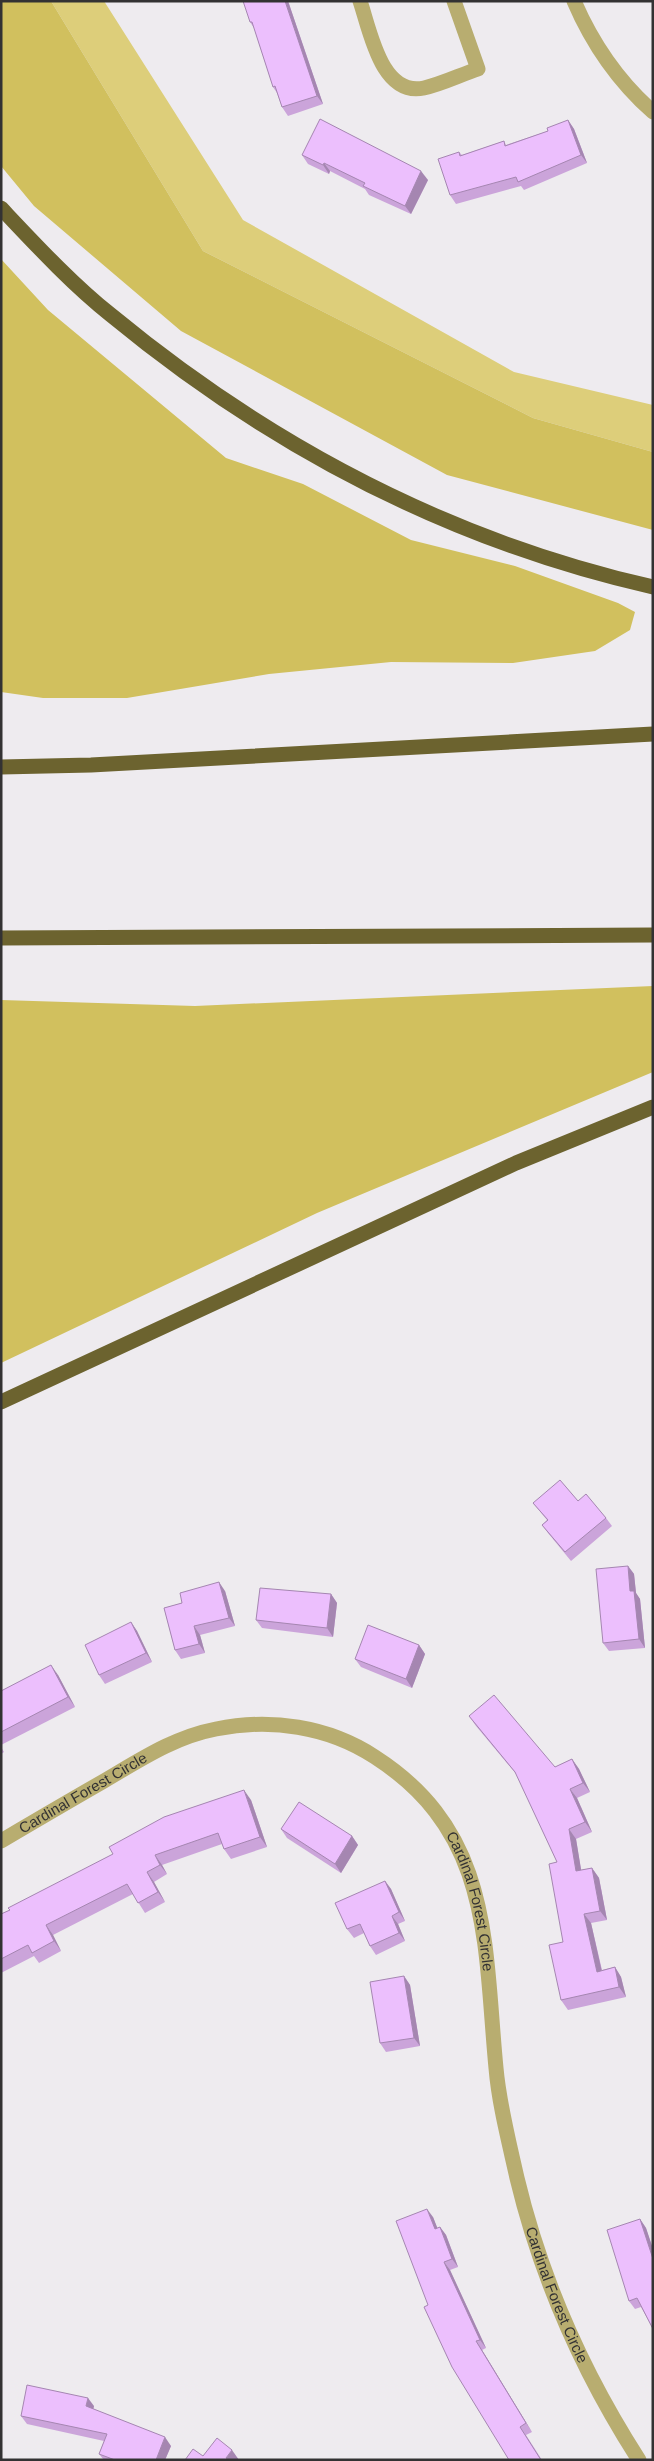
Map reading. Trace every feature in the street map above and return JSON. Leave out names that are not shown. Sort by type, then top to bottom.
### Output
[{"type":"highway","points":[[1,208],[110,314],[202,385],[302,450],[395,498],[508,546],[596,574],[653,587]]},
{"type":"highway","points":[[1,767],[91,766],[653,734]]},
{"type":"highway","points":[[1,938],[653,935]]},
{"type":"highway","points":[[1,1402],[516,1163],[653,1107]]},
{"type":"street","points":[[360,1],[382,64],[389,77],[404,87],[422,88],[478,69],[454,1]]},
{"type":"street","points":[[574,1],[592,38],[609,64],[629,89],[653,112]]},
{"type":"street","name":"Cardinal Forest Circle","points":[[1,1841],[166,1744],[214,1729],[256,1723],[298,1726],[334,1736],[363,1749],[397,1771],[431,1804],[456,1842],[472,1882],[486,1942],[496,2072],[517,2177],[532,2237],[555,2300],[585,2364],[618,2428],[639,2460]]},
{"type":"shaded area","points":[[1,1],[51,1],[203,251],[533,418],[653,452],[653,530],[447,475],[181,331],[34,206],[1,166]]},
{"type":"shaded area","points":[[51,1],[104,1],[243,220],[514,372],[653,405],[653,452],[533,418],[203,251]]},
{"type":"shaded area","points":[[1,259],[48,310],[226,458],[303,484],[411,540],[515,566],[618,603],[635,612],[630,630],[595,651],[513,663],[391,662],[269,674],[127,698],[43,698],[1,692]]},
{"type":"shaded area","points":[[653,986],[653,1072],[317,1213],[1,1363],[1,1000],[195,1006]]},
{"type":"building","points":[[243,1],[285,1],[317,96],[282,107],[275,86],[273,87],[252,22],[250,22]]},
{"type":"building","points":[[320,119],[421,171],[405,206],[363,186],[365,183],[324,163],[323,165],[302,155]]},
{"type":"building","points":[[568,120],[581,155],[518,182],[516,177],[450,195],[438,159],[459,152],[460,156],[504,141],[505,146],[548,131],[547,128]]},
{"type":"building","points":[[560,1480],[578,1501],[586,1494],[606,1518],[565,1552],[542,1525],[548,1520],[533,1503]]},
{"type":"building","points":[[628,1566],[630,1591],[634,1591],[639,1639],[603,1643],[596,1569]]},
{"type":"building","points":[[219,1582],[229,1618],[194,1626],[199,1644],[175,1650],[164,1608],[182,1603],[180,1593]]},
{"type":"building","points":[[260,1588],[331,1594],[327,1628],[256,1620]]},
{"type":"building","points":[[131,1622],[146,1653],[99,1675],[85,1645]]},
{"type":"building","points":[[368,1625],[419,1645],[406,1679],[355,1659]]},
{"type":"building","points":[[51,1665],[68,1697],[1,1732],[1,1691]]},
{"type":"building","points":[[494,1695],[555,1767],[572,1759],[583,1783],[570,1789],[585,1822],[569,1829],[576,1871],[592,1868],[600,1911],[584,1914],[597,1972],[615,1967],[619,1987],[561,2000],[549,1945],[563,1942],[549,1864],[557,1862],[515,1772],[469,1716]]},
{"type":"building","points":[[244,1790],[260,1837],[224,1849],[218,1833],[155,1855],[160,1865],[147,1872],[158,1892],[138,1903],[127,1884],[46,1925],[54,1941],[32,1953],[28,1945],[1,1959],[1,1914],[10,1910],[8,1908],[113,1854],[109,1847],[164,1817]]},
{"type":"building","points":[[299,1802],[352,1836],[335,1864],[281,1829]]},
{"type":"building","points":[[385,1881],[399,1912],[392,1916],[399,1933],[370,1946],[360,1924],[347,1929],[335,1903]]},
{"type":"building","points":[[404,1976],[414,2038],[380,2043],[370,1982]]},
{"type":"building","points":[[427,2209],[435,2229],[440,2227],[452,2259],[444,2262],[480,2340],[476,2341],[526,2423],[520,2427],[541,2460],[509,2460],[452,2367],[424,2307],[428,2305],[396,2221]]},
{"type":"building","points":[[640,2219],[653,2259],[653,2329],[637,2298],[629,2301],[607,2230]]},
{"type":"building","points":[[27,2385],[88,2398],[86,2406],[165,2437],[156,2460],[115,2460],[99,2454],[107,2434],[21,2416]]},
{"type":"building","points":[[217,2438],[232,2450],[226,2458],[229,2460],[185,2460],[193,2449],[203,2456]]}]
